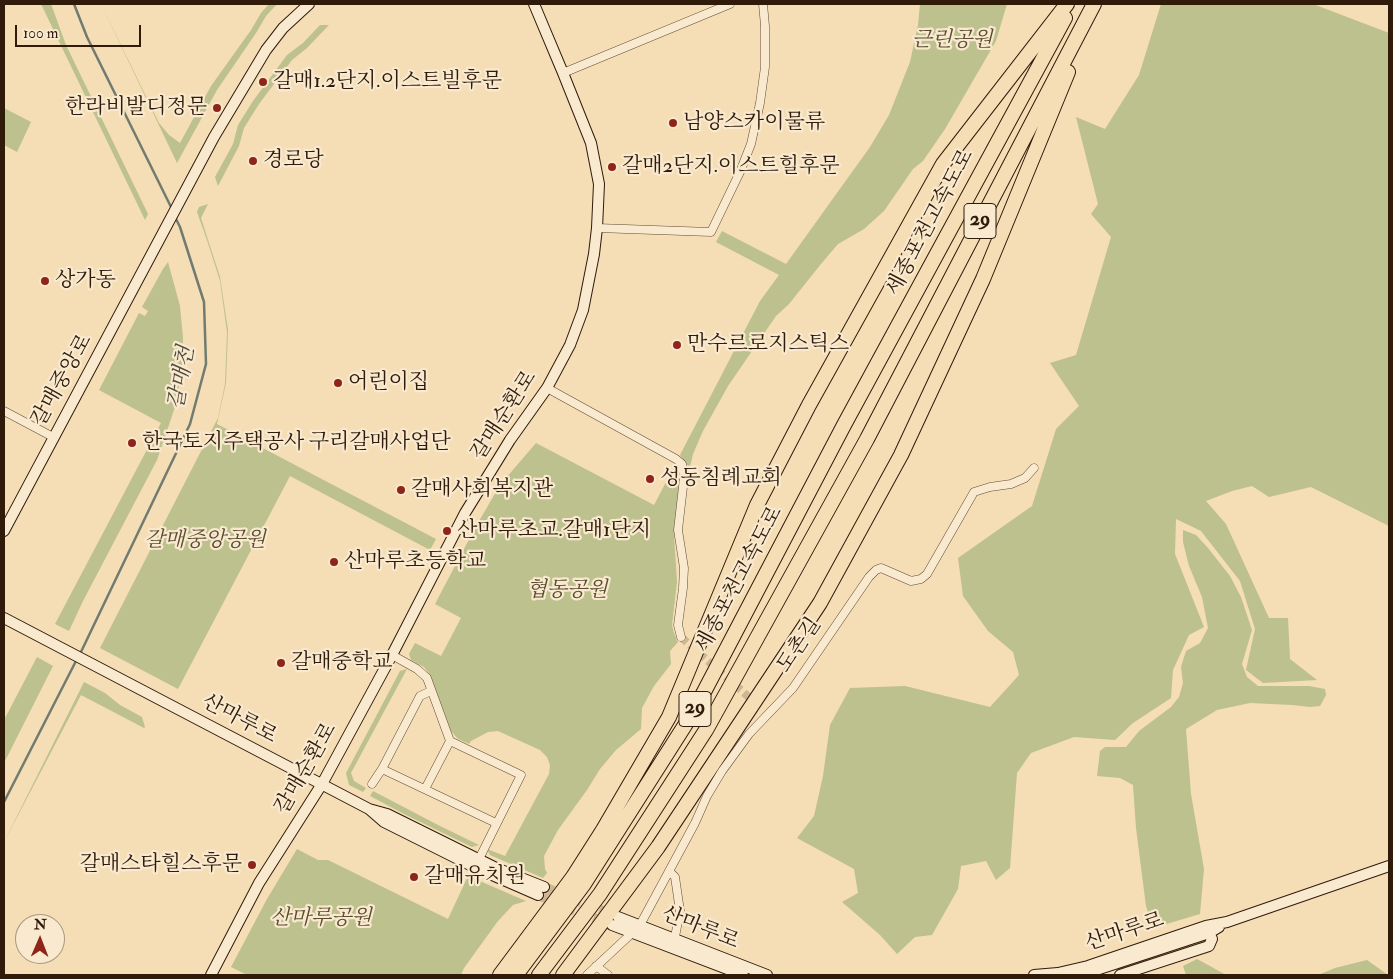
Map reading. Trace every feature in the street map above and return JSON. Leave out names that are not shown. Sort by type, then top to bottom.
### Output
[{"type":"highway","points":[[500,975],[572,877],[603,830],[669,717],[757,505],[809,405],[943,164],[1067,4]]},
{"type":"highway","name":"세종포천고속도로","points":[[516,975],[584,884],[694,711],[844,425],[1072,4]]},
{"type":"highway","points":[[563,975],[658,847],[820,603],[901,455],[983,279],[1095,4]]},
{"type":"highway","name":"세종포천고속도로","points":[[539,975],[600,894],[706,730],[867,439],[1095,4]]},
{"type":"street","name":"갈매중앙로","points":[[5,526],[198,166],[266,50],[284,28],[309,4]]},
{"type":"street","name":"갈매순환로","points":[[211,975],[259,883],[322,784],[392,655],[465,513],[510,440],[546,388],[570,345],[583,310],[597,228],[599,184],[591,143],[534,4]]},
{"type":"street","points":[[563,73],[730,4]]},
{"type":"street","points":[[597,228],[712,232],[751,144],[760,103],[765,67],[763,4]]},
{"type":"street","points":[[546,388],[682,464],[684,478],[678,530],[684,568],[678,625],[681,637]]},
{"type":"street","points":[[4,411],[53,437]]},
{"type":"street","name":"도촌길","points":[[640,925],[722,771],[749,734],[793,688],[869,577],[881,568],[911,581],[921,579],[926,574],[974,492],[990,487],[1011,484],[1025,478],[1034,468]]},
{"type":"street","name":"산마루로","points":[[4,618],[369,809],[387,814],[541,891],[476,868],[384,822],[369,809]]},
{"type":"street","points":[[392,655],[423,673],[427,678],[450,741],[521,775],[478,859]]},
{"type":"street","points":[[372,784],[420,696],[431,691]]},
{"type":"street","points":[[761,708],[769,714]]},
{"type":"street","points":[[425,789],[450,741]]},
{"type":"street","points":[[382,768],[496,823]]},
{"type":"street","name":"산마루로","points":[[1088,975],[1227,922],[1389,866]]},
{"type":"street","points":[[669,872],[675,877],[680,911],[673,944]]},
{"type":"street","name":"산마루로","points":[[618,917],[640,925],[673,944],[743,973],[767,975]]},
{"type":"street","name":"산마루로","points":[[612,926],[631,934],[673,944]]},
{"type":"street","points":[[1120,975],[1209,946],[1212,939],[1208,929]]},
{"type":"street","name":"산마루로","points":[[1034,975],[1058,973],[1088,966],[1208,929]]},
{"type":"street","points":[[588,975],[631,934]]},
{"type":"street","points":[[596,966],[608,975]]},
{"type":"green space","points":[[41,4],[51,4],[66,45],[148,214],[145,220]]},
{"type":"green space","points":[[101,4],[159,123],[169,135],[180,143],[211,86],[261,13],[269,4],[277,4],[266,16],[217,90],[177,163]]},
{"type":"green space","name":"근린공원","points":[[920,4],[1007,4],[996,41],[945,129],[923,161],[913,169],[884,211],[864,229],[838,244],[789,304],[776,316],[728,386],[703,431],[693,454],[687,480],[688,466],[680,455],[760,301],[779,275],[716,242],[722,231],[786,264],[870,147],[889,115],[910,62],[918,25]]},
{"type":"green space","points":[[1161,4],[1313,4],[1389,33],[1389,526],[1311,487],[1269,497],[1252,486],[1206,501],[1226,524],[1269,618],[1288,618],[1290,659],[1317,680],[1263,683],[1246,670],[1255,629],[1240,581],[1201,531],[1176,519],[1175,554],[1204,627],[1189,635],[1173,670],[1171,698],[1133,723],[1115,740],[1074,737],[1031,753],[1017,773],[1010,868],[996,880],[986,861],[961,866],[958,889],[932,935],[915,937],[897,954],[880,935],[842,902],[858,893],[854,869],[797,838],[814,816],[823,776],[830,725],[850,688],[905,686],[990,707],[1019,675],[1013,652],[988,631],[963,596],[958,558],[1032,506],[1056,429],[1079,406],[1050,363],[1076,355],[1111,237],[1091,214],[1098,204],[1076,117],[1105,129],[1139,75]]},
{"type":"green space","points":[[320,25],[329,25],[307,48],[292,60],[259,104],[244,128],[239,146],[218,186],[215,177],[233,144],[238,125],[253,101],[287,55],[303,43]]},
{"type":"green space","points":[[4,108],[31,122],[17,152],[4,145]]},
{"type":"green space","name":"갈매중앙공원","points":[[208,204],[201,218],[220,277],[228,330],[226,383],[217,424],[436,539],[430,550],[290,476],[178,689],[100,648],[218,418],[225,384],[227,332],[220,281],[197,212],[199,207]]},
{"type":"green space","points":[[168,262],[180,306],[183,338],[182,370],[175,407],[157,460],[69,631],[55,624],[161,423],[99,390],[139,313],[145,316],[148,311],[142,307]]},
{"type":"green space","name":"협동공원","points":[[536,443],[654,505],[675,465],[679,470],[680,477],[674,535],[677,582],[672,625],[678,642],[670,651],[671,664],[654,686],[642,708],[641,729],[616,750],[600,769],[558,830],[544,856],[547,873],[543,878],[490,855],[487,849],[505,856],[549,774],[550,765],[547,757],[540,750],[498,731],[488,732],[469,744],[458,739],[451,731],[430,675],[424,667],[411,660],[409,654],[415,643],[441,656],[461,618],[435,604],[500,485]]},
{"type":"green space","points":[[1183,530],[1196,535],[1208,548],[1230,576],[1241,597],[1252,630],[1242,664],[1247,677],[1258,686],[1309,686],[1325,689],[1326,695],[1320,706],[1250,703],[1217,710],[1186,729],[1191,794],[1204,869],[1200,914],[1153,928],[1146,906],[1136,828],[1133,785],[1120,778],[1097,776],[1100,751],[1105,747],[1126,747],[1139,731],[1171,707],[1179,697],[1183,683],[1181,667],[1186,651],[1200,643],[1208,628],[1202,597],[1189,566],[1183,542]]},
{"type":"green space","points":[[37,657],[53,666],[4,763],[4,720]]},
{"type":"green space","points":[[407,669],[351,773],[354,781],[366,788],[363,792],[349,785],[346,773],[400,671]]},
{"type":"green space","points":[[84,682],[142,717],[145,727],[81,695],[4,842]]},
{"type":"green space","points":[[373,791],[479,845],[472,847],[406,815],[370,796]]},
{"type":"green space","name":"산마루공원","points":[[297,849],[318,860],[328,860],[448,919],[468,876],[526,901],[513,905],[498,921],[461,975],[247,975],[231,967],[267,899]]},
{"type":"green space","points":[[1197,959],[1226,975],[1186,975],[1183,966]]},
{"type":"green space","points":[[1367,960],[1388,975],[1318,975],[1335,968]]},
{"type":"waterway","name":"갈매천","points":[[74,4],[87,37],[172,209]]},
{"type":"waterway","name":"갈매천","points":[[80,654],[190,424],[206,364],[204,302],[180,227],[175,217]]},
{"type":"waterway","name":"갈매천","points":[[4,802],[77,659]]},
{"type":"tunnel","points":[[681,637],[761,708]]},
{"type":"tunnel","points":[[544,887],[615,916]]},
{"type":"tunnel","points":[[538,895],[608,924]]},
{"type":"place","name":"갈매1.2단지.이스트빌후문","points":[[263,82]]},
{"type":"place","name":"한라비발디정문","points":[[217,108]]},
{"type":"place","name":"남양스카이물류","points":[[673,123]]},
{"type":"place","name":"경로당","points":[[253,161]]},
{"type":"place","name":"갈매2단지.이스트힐후문","points":[[612,167]]},
{"type":"place","name":"상가동","points":[[45,281]]},
{"type":"place","name":"만수르로지스틱스","points":[[677,345]]},
{"type":"place","name":"어린이집","points":[[338,383]]},
{"type":"place","name":"한국토지주택공사 구리갈매사업단","points":[[132,443]]},
{"type":"place","name":"성동침례교회","points":[[650,479]]},
{"type":"place","name":"갈매사회복지관","points":[[401,490]]},
{"type":"place","name":"산마루초교.갈매1단지","points":[[447,531]]},
{"type":"place","name":"산마루초등학교","points":[[334,562]]},
{"type":"place","name":"갈매중학교","points":[[281,663]]},
{"type":"place","name":"갈매스타힐스후문","points":[[252,865]]},
{"type":"place","name":"갈매유치원","points":[[414,877]]}]
